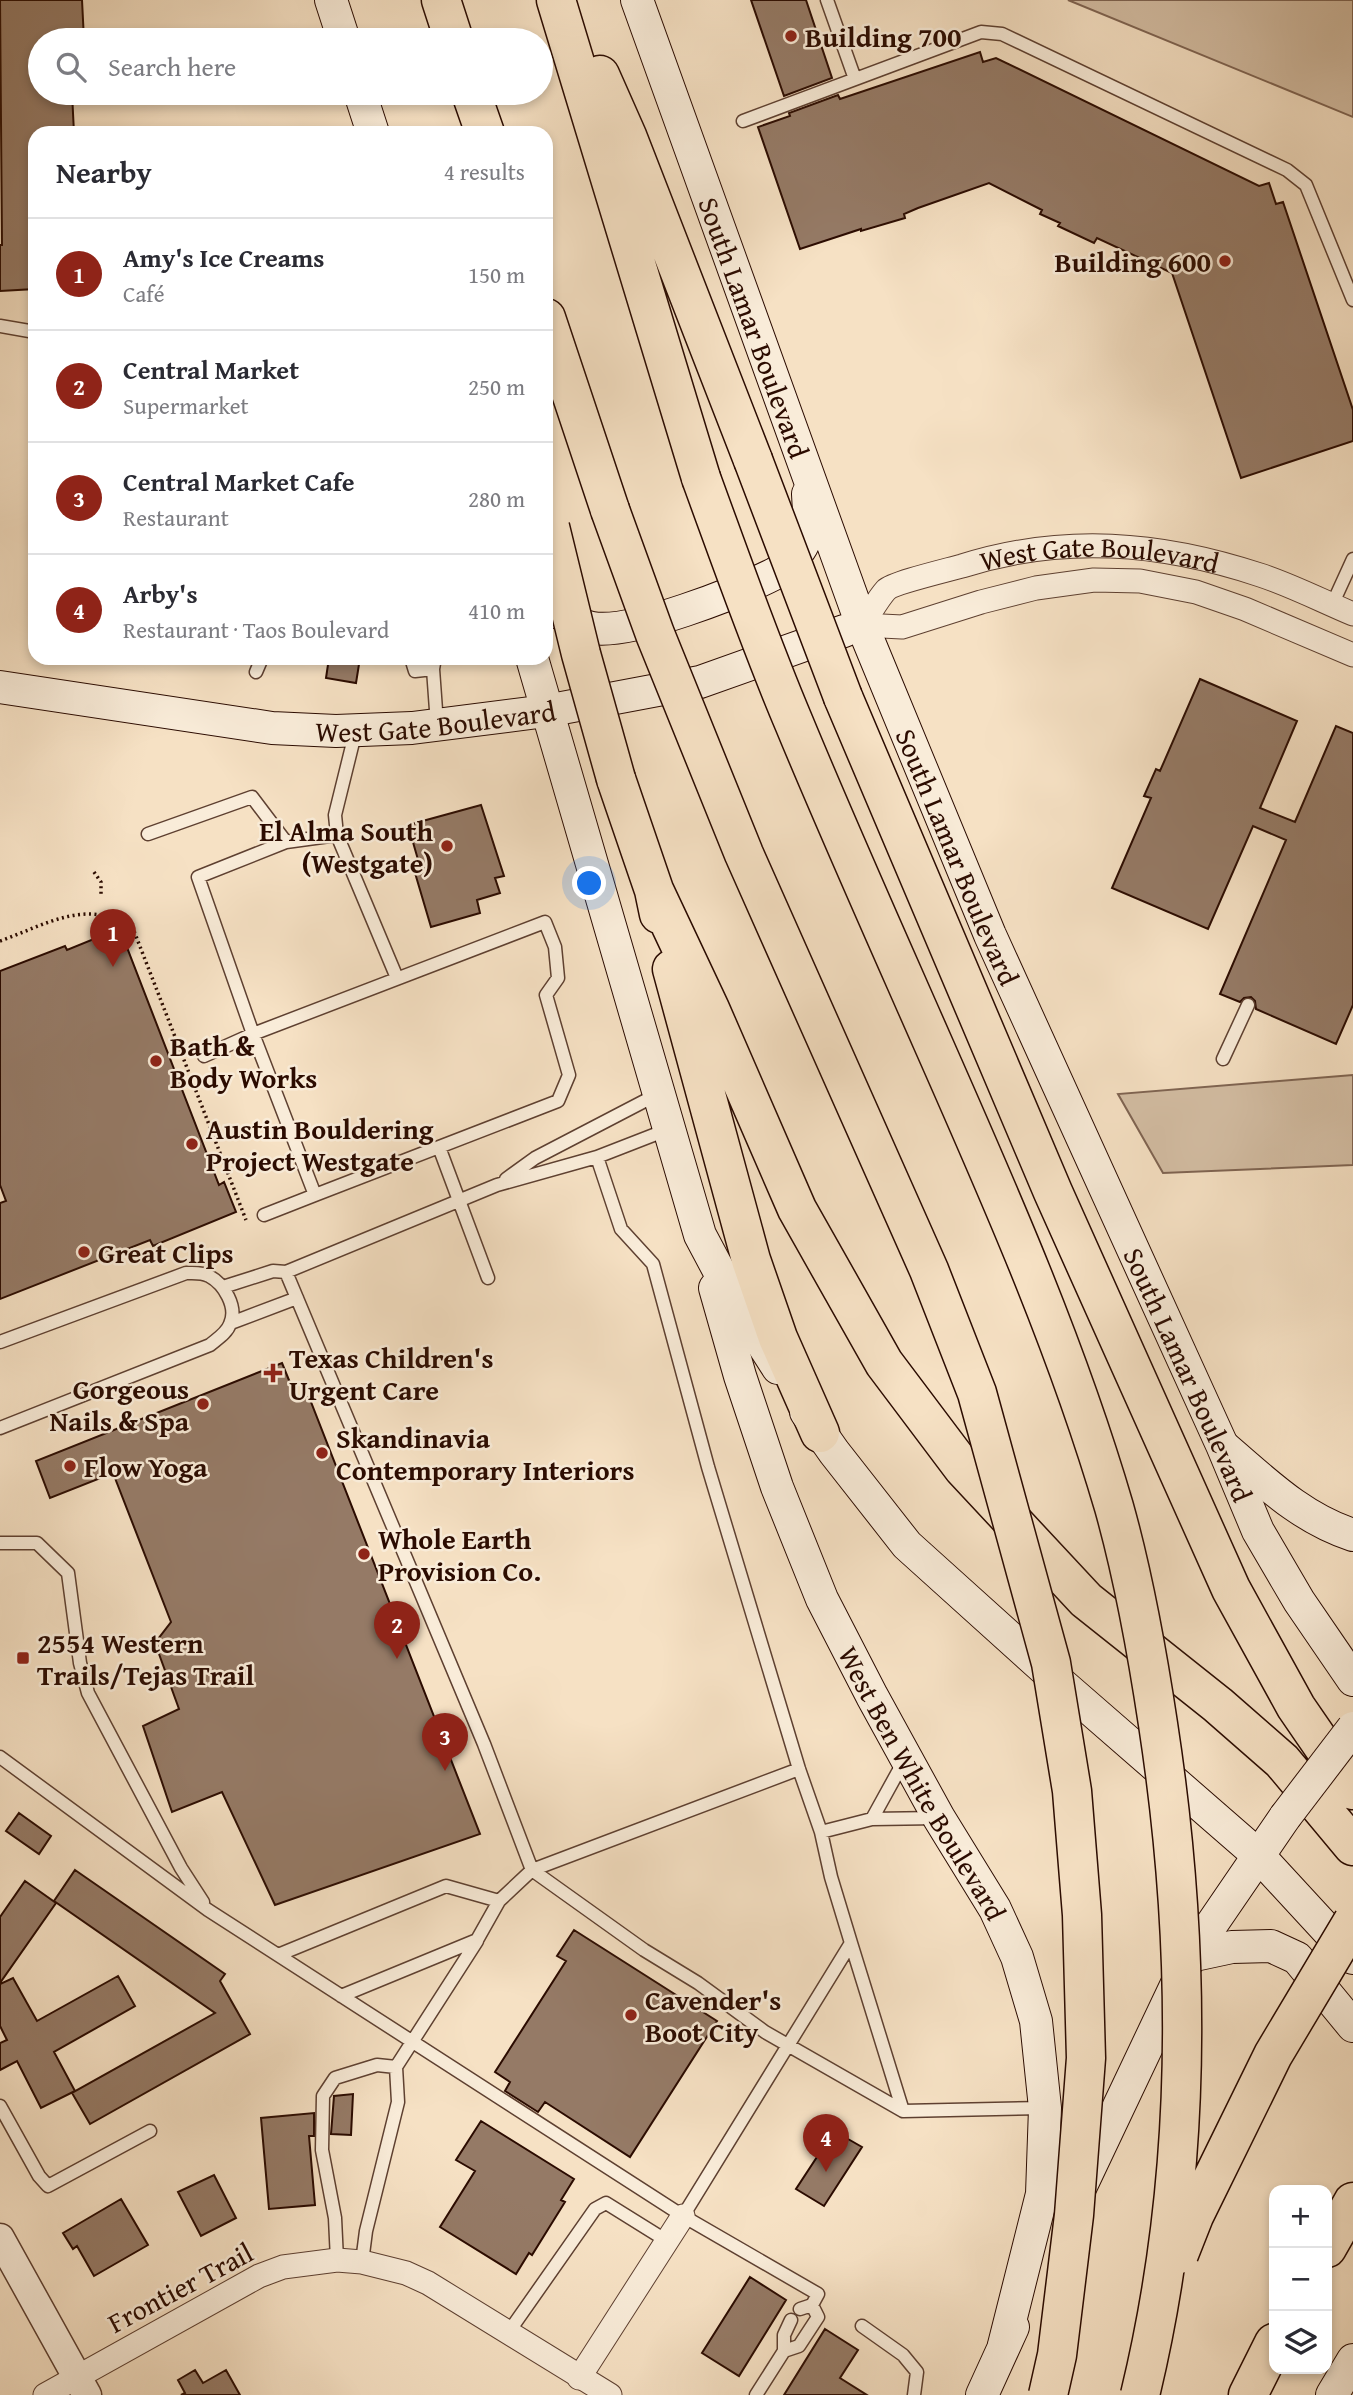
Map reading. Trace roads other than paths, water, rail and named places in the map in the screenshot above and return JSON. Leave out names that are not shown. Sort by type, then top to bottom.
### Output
[{"type":"highway","points":[[434,0],[440,28]]},
{"type":"highway","points":[[441,0],[450,28]]},
{"type":"highway","points":[[556,0],[701,478],[792,719],[1016,1232],[1066,1359],[1114,1509],[1142,1627],[1166,1779],[1179,1906],[1183,2054],[1171,2222],[1140,2395]]},
{"type":"highway","points":[[566,0],[627,136],[843,697],[1054,1192],[1231,1589],[1296,1707],[1353,1790]]},
{"type":"highway","points":[[456,105],[461,126]]},
{"type":"highway","points":[[475,105],[483,126]]},
{"type":"highway","points":[[553,339],[654,634],[744,854],[929,1270],[972,1381],[1051,1663],[1072,1791],[1082,1915],[1086,2058],[1074,2215],[1057,2355],[1048,2395]]},
{"type":"highway","points":[[553,537],[616,779],[654,890],[680,1003],[751,1260],[778,1338],[820,1433]]},
{"type":"highway","points":[[654,890],[710,1009],[797,1209],[884,1363],[964,1468],[1086,1600],[1218,1704],[1282,1761],[1353,1846]]},
{"type":"highway","points":[[1121,2395],[1194,2216],[1273,2055],[1353,1921]]},
{"type":"highway","points":[[1332,2239],[1353,2202]]},
{"type":"highway","points":[[1248,2395],[1269,2353]]},
{"type":"main road","points":[[331,0],[340,28]]},
{"type":"main road","name":"South Lamar Boulevard","points":[[637,0],[862,625],[990,935],[1222,1445],[1258,1531],[1299,1601],[1353,1680]]},
{"type":"main road","points":[[364,105],[371,126]]},
{"type":"main road","points":[[553,608],[563,616],[591,628],[616,629],[682,611],[778,572],[802,546],[810,524],[808,477]]},
{"type":"main road","name":"West Gate Boulevard","points":[[0,687],[246,725],[314,730],[437,726],[546,711],[700,682],[862,625]]},
{"type":"main road","points":[[534,665],[700,1235],[735,1301],[820,1433],[907,1545],[1258,1855],[1353,1958]]},
{"type":"main road","name":"West Ben White Boulevard","points":[[700,1235],[740,1376],[777,1487],[822,1599],[939,1818],[995,1909],[1017,1957],[1036,2021],[1045,2108],[1042,2194],[1004,2344]]},
{"type":"main road","points":[[1222,1445],[1303,1513],[1331,1528],[1353,1535]]},
{"type":"main road","name":"West Ben White Boulevard","points":[[982,2395],[1190,1956],[1285,1817],[1353,1728]]},
{"type":"main road","points":[[1190,1956],[1232,1947],[1271,1946],[1297,1958],[1353,2026]]},
{"type":"main road","points":[[1332,2395],[1353,2360]]},
{"type":"street","name":"West Gate Boulevard","points":[[862,625],[888,588],[970,563],[1030,549],[1090,544],[1144,547],[1208,559],[1262,576],[1342,610]]},
{"type":"street","name":"West Gate Boulevard","points":[[862,625],[902,627],[1037,588],[1094,580],[1140,581],[1196,592],[1245,609],[1353,655]]},
{"type":"street","points":[[579,2378],[683,2216]]},
{"type":"street","points":[[0,2238],[82,2386]]},
{"type":"street","name":"Frontier Trail","points":[[46,2395],[82,2386],[259,2276],[283,2267],[337,2260],[362,2262],[407,2273],[428,2283],[610,2395]]},
{"type":"lane","points":[[827,0],[855,79]]},
{"type":"lane","points":[[743,121],[981,32],[1002,34],[1287,170],[1306,185],[1353,300]]},
{"type":"lane","points":[[0,326],[28,331]]},
{"type":"lane","points":[[1342,610],[1353,559]]},
{"type":"lane","points":[[256,672],[260,665]]},
{"type":"lane","points":[[413,665],[415,671],[429,665]]},
{"type":"lane","points":[[434,665],[437,726]]},
{"type":"lane","points":[[356,730],[335,815],[337,835],[397,978]]},
{"type":"lane","points":[[148,834],[252,797],[286,842]]},
{"type":"lane","points":[[315,1195],[253,1034],[198,877],[286,842],[337,835]]},
{"type":"lane","points":[[204,1056],[253,1034],[545,922],[555,947],[558,978],[546,995],[569,1075],[558,1101],[264,1215]]},
{"type":"lane","points":[[1223,1059],[1248,1005]]},
{"type":"lane","points":[[497,1185],[535,1158],[658,1094]]},
{"type":"lane","points":[[223,1287],[273,1271],[286,1272],[497,1185],[597,1157],[669,1129]]},
{"type":"lane","points":[[439,1147],[488,1278]]},
{"type":"lane","points":[[597,1157],[621,1229],[653,1264],[708,1467],[821,1832],[831,1877],[903,2111]]},
{"type":"lane","points":[[286,1272],[484,1744],[532,1870],[645,1950],[698,1983],[748,2021],[903,2111],[1045,2108]]},
{"type":"lane","points":[[0,1342],[186,1273],[209,1276],[223,1287],[232,1307],[231,1323],[223,1335],[210,1345],[0,1428]]},
{"type":"lane","points":[[231,1323],[297,1298]]},
{"type":"lane","points":[[0,1543],[37,1543],[68,1573],[80,1662],[88,1693],[181,1868],[208,1910]]},
{"type":"lane","points":[[0,1757],[208,1910],[683,2216],[818,2294],[806,2307],[818,2317],[799,2346],[784,2351]]},
{"type":"lane","points":[[872,1819],[906,1757]]},
{"type":"lane","points":[[362,2262],[366,2231],[398,2102],[396,2067],[499,1901],[532,1870],[800,1769]]},
{"type":"lane","points":[[821,1832],[872,1819],[939,1818]]},
{"type":"lane","points":[[278,1955],[446,1886],[499,1901]]},
{"type":"lane","points":[[341,1996],[477,1940]]},
{"type":"lane","points":[[683,2216],[851,1943]]},
{"type":"lane","points":[[337,2260],[335,2218],[322,2150],[323,2096],[335,2078],[377,2065],[396,2067]]},
{"type":"lane","points":[[0,2106],[39,2176],[48,2186],[150,2131]]},
{"type":"lane","points":[[508,2333],[595,2209],[606,2203],[667,2241]]},
{"type":"lane","points":[[756,2395],[784,2351],[784,2335],[791,2320]]},
{"type":"lane","points":[[862,2326],[903,2355],[917,2372],[914,2395]]},
{"type":"place","name":"Building 700","points":[[791,36]]},
{"type":"place","name":"Building 600","points":[[1225,261]]},
{"type":"place","name":"El Alma South (Westgate)","points":[[447,846]]},
{"type":"place","name":"Amy's Ice Creams","points":[[113,967]]},
{"type":"place","name":"Bath & Body Works","points":[[156,1061]]},
{"type":"place","name":"Austin Bouldering Project Westgate","points":[[192,1144]]},
{"type":"place","name":"Great Clips","points":[[84,1252]]},
{"type":"place","name":"Texas Children's Urgent Care","points":[[273,1373]]},
{"type":"place","name":"Gorgeous Nails & Spa","points":[[203,1404]]},
{"type":"place","name":"Skandinavia Contemporary Interiors","points":[[322,1453]]},
{"type":"place","name":"Flow Yoga","points":[[70,1466]]},
{"type":"place","name":"Whole Earth Provision Co.","points":[[364,1554]]},
{"type":"place","name":"2554 Western Trails/Tejas Trail","points":[[23,1658]]},
{"type":"place","name":"Central Market","points":[[397,1659]]},
{"type":"place","name":"Central Market Cafe","points":[[445,1771]]},
{"type":"place","name":"Cavender's Boot City","points":[[631,2015]]},
{"type":"place","name":"Arby's","points":[[826,2172]]}]
